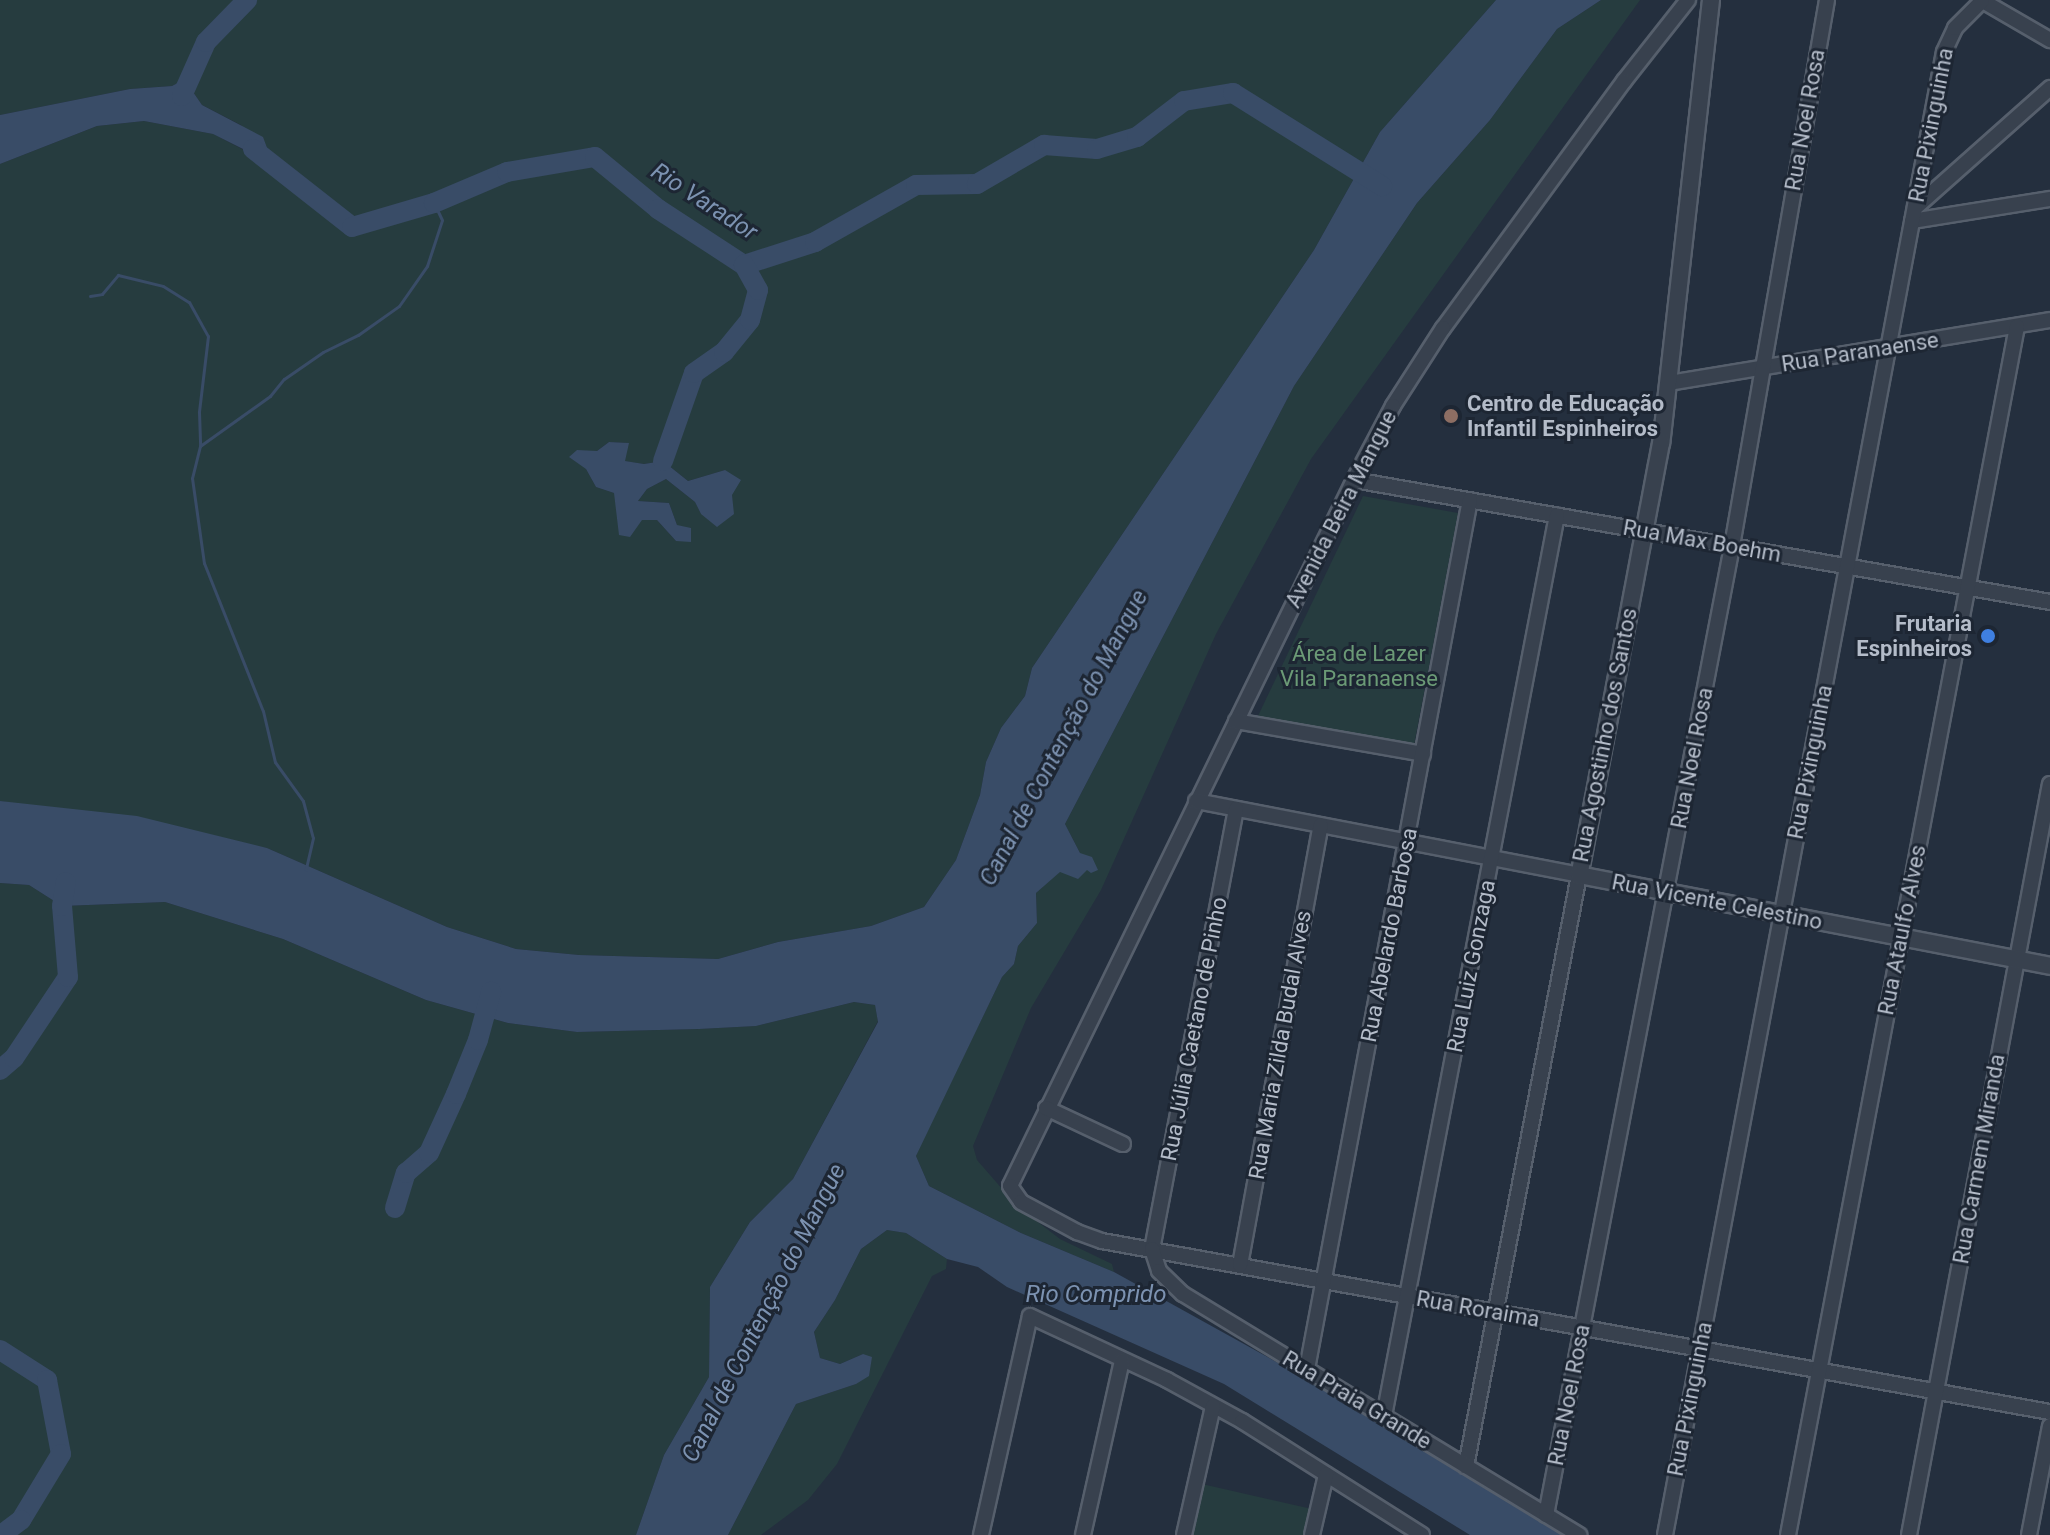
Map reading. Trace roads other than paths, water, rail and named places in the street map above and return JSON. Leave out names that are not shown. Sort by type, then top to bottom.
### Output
[{"type":"street","name":"Avenida Beira Mangue","points":[[1012,1192],[1010,1181],[1393,406],[1443,328],[1624,81],[1688,0]]},
{"type":"street","name":"Rua Agostinho dos Santos","points":[[1466,1466],[1644,531],[1669,383],[1711,0]]},
{"type":"street","name":"Rua Noel Rosa","points":[[1546,1515],[1732,546],[1827,0]]},
{"type":"street","points":[[1981,0],[2050,40]]},
{"type":"street","name":"Rua Pixinguinha","points":[[1665,1535],[1944,52],[1955,28],[1981,0]]},
{"type":"street","points":[[1913,215],[2050,88]]},
{"type":"street","points":[[1913,215],[2050,199]]},
{"type":"street","name":"Rua Paranaense","points":[[1669,383],[2050,320]]},
{"type":"street","name":"Rua Ataulfo Alves","points":[[1788,1535],[2017,326]]},
{"type":"street","name":"Rua Max Boehm","points":[[1354,480],[2050,602]]},
{"type":"street","name":"Rua Abelardo Barbosa","points":[[1307,1369],[1470,500]]},
{"type":"street","name":"Rua Luiz Gonzaga","points":[[1384,1416],[1557,515]]},
{"type":"street","points":[[1236,721],[1423,754]]},
{"type":"street","name":"Rua Carmem Miranda","points":[[1909,1535],[2050,784]]},
{"type":"street","name":"Rua Vicente Celestino","points":[[1196,801],[2050,966]]},
{"type":"street","name":"Rua Júlia Caetano de Pinho","points":[[1152,1249],[1236,809]]},
{"type":"street","name":"Rua Maria Zilda Budal Alves","points":[[1240,1265],[1321,825]]},
{"type":"street","points":[[1046,1108],[1123,1144]]},
{"type":"street","name":"Rua Roraima","points":[[1012,1192],[1021,1202],[1077,1232],[1152,1249],[2050,1412]]},
{"type":"street","name":"Rua Praia Grande","points":[[1152,1249],[1159,1271],[1175,1288],[1580,1535]]},
{"type":"street","points":[[981,1535],[1030,1316],[1213,1406],[1422,1535]]},
{"type":"street","points":[[1083,1535],[1122,1360]]},
{"type":"street","points":[[1184,1535],[1213,1406]]},
{"type":"street","points":[[2029,1535],[2050,1426]]},
{"type":"street","points":[[1312,1535],[1326,1475]]},
{"type":"water","points":[[1496,0],[1601,0],[1557,29],[1490,120],[1417,203],[1294,386],[1065,824],[1080,853],[1092,857],[1098,870],[1091,873],[1087,870],[1078,879],[1060,872],[1036,893],[1037,923],[1018,946],[1014,964],[1002,977],[916,1156],[929,1186],[1021,1233],[1114,1272],[1307,1379],[1563,1535],[1470,1535],[1224,1384],[1007,1287],[978,1267],[947,1259],[906,1233],[887,1230],[861,1249],[835,1300],[814,1332],[820,1358],[840,1364],[863,1354],[872,1357],[869,1376],[856,1384],[796,1404],[728,1535],[636,1535],[664,1455],[709,1377],[710,1287],[750,1222],[793,1179],[878,1022],[875,1005],[854,1002],[756,1026],[699,1029],[577,1032],[508,1023],[426,1000],[283,939],[165,902],[62,906],[29,885],[0,883],[0,801],[137,816],[267,848],[447,927],[516,949],[579,955],[718,959],[778,942],[871,926],[924,907],[956,860],[980,795],[986,762],[1001,728],[1025,696],[1032,668],[1314,250],[1380,132]]},
{"type":"water","points":[[191,76],[191,89],[202,105],[263,137],[273,164],[213,134],[144,121],[97,126],[0,164],[0,115],[130,89],[172,86]]},
{"type":"water","points":[[609,442],[629,443],[625,461],[644,464],[663,461],[688,481],[725,470],[741,480],[732,495],[734,514],[717,527],[701,514],[695,502],[666,479],[647,489],[638,501],[669,503],[677,525],[691,528],[691,542],[676,541],[657,520],[642,520],[630,537],[619,535],[614,493],[596,487],[586,469],[569,457],[577,450],[597,451]]},
{"type":"waterway","points":[[182,96],[206,42],[247,0]]},
{"type":"waterway","name":"Rio Varador","points":[[253,149],[352,227],[434,203],[507,172],[595,157],[658,209],[744,265],[815,242],[916,185],[977,184],[1044,145],[1097,149],[1137,137],[1184,101],[1233,93],[1382,186]]},
{"type":"waterway","points":[[90,296],[102,294],[118,275],[163,286],[189,302],[208,336],[199,412],[200,446],[270,396],[284,379],[323,352],[358,335],[399,306],[427,266],[442,220],[434,203]]},
{"type":"waterway","points":[[663,461],[694,373],[724,352],[750,320],[758,290],[744,265]]},
{"type":"waterway","points":[[200,446],[192,478],[204,563],[263,711],[275,762],[303,801],[313,838],[306,869]]},
{"type":"waterway","points":[[0,1070],[14,1058],[68,977],[62,906],[66,882]]},
{"type":"waterway","points":[[395,1208],[406,1173],[429,1153],[456,1094],[478,1040],[491,992]]},
{"type":"waterway","points":[[0,1350],[47,1380],[61,1454],[21,1520],[1,1535]]},
{"type":"place","name":"Centro de Educação Infantil Espinheiros","points":[[1451,416]]},
{"type":"place","name":"Frutaria Espinheiros","points":[[1988,636]]},
{"type":"park label","name":"Área de Lazer Vila Paranaense","points":[[1359,666]]},
{"type":"water label","name":"Canal de Contenção do Mangue","points":[[1064,738]]},
{"type":"water label","name":"Rio Comprido","points":[[1096,1295]]},
{"type":"water label","name":"Canal de Contenção do Mangue","points":[[764,1313]]}]
